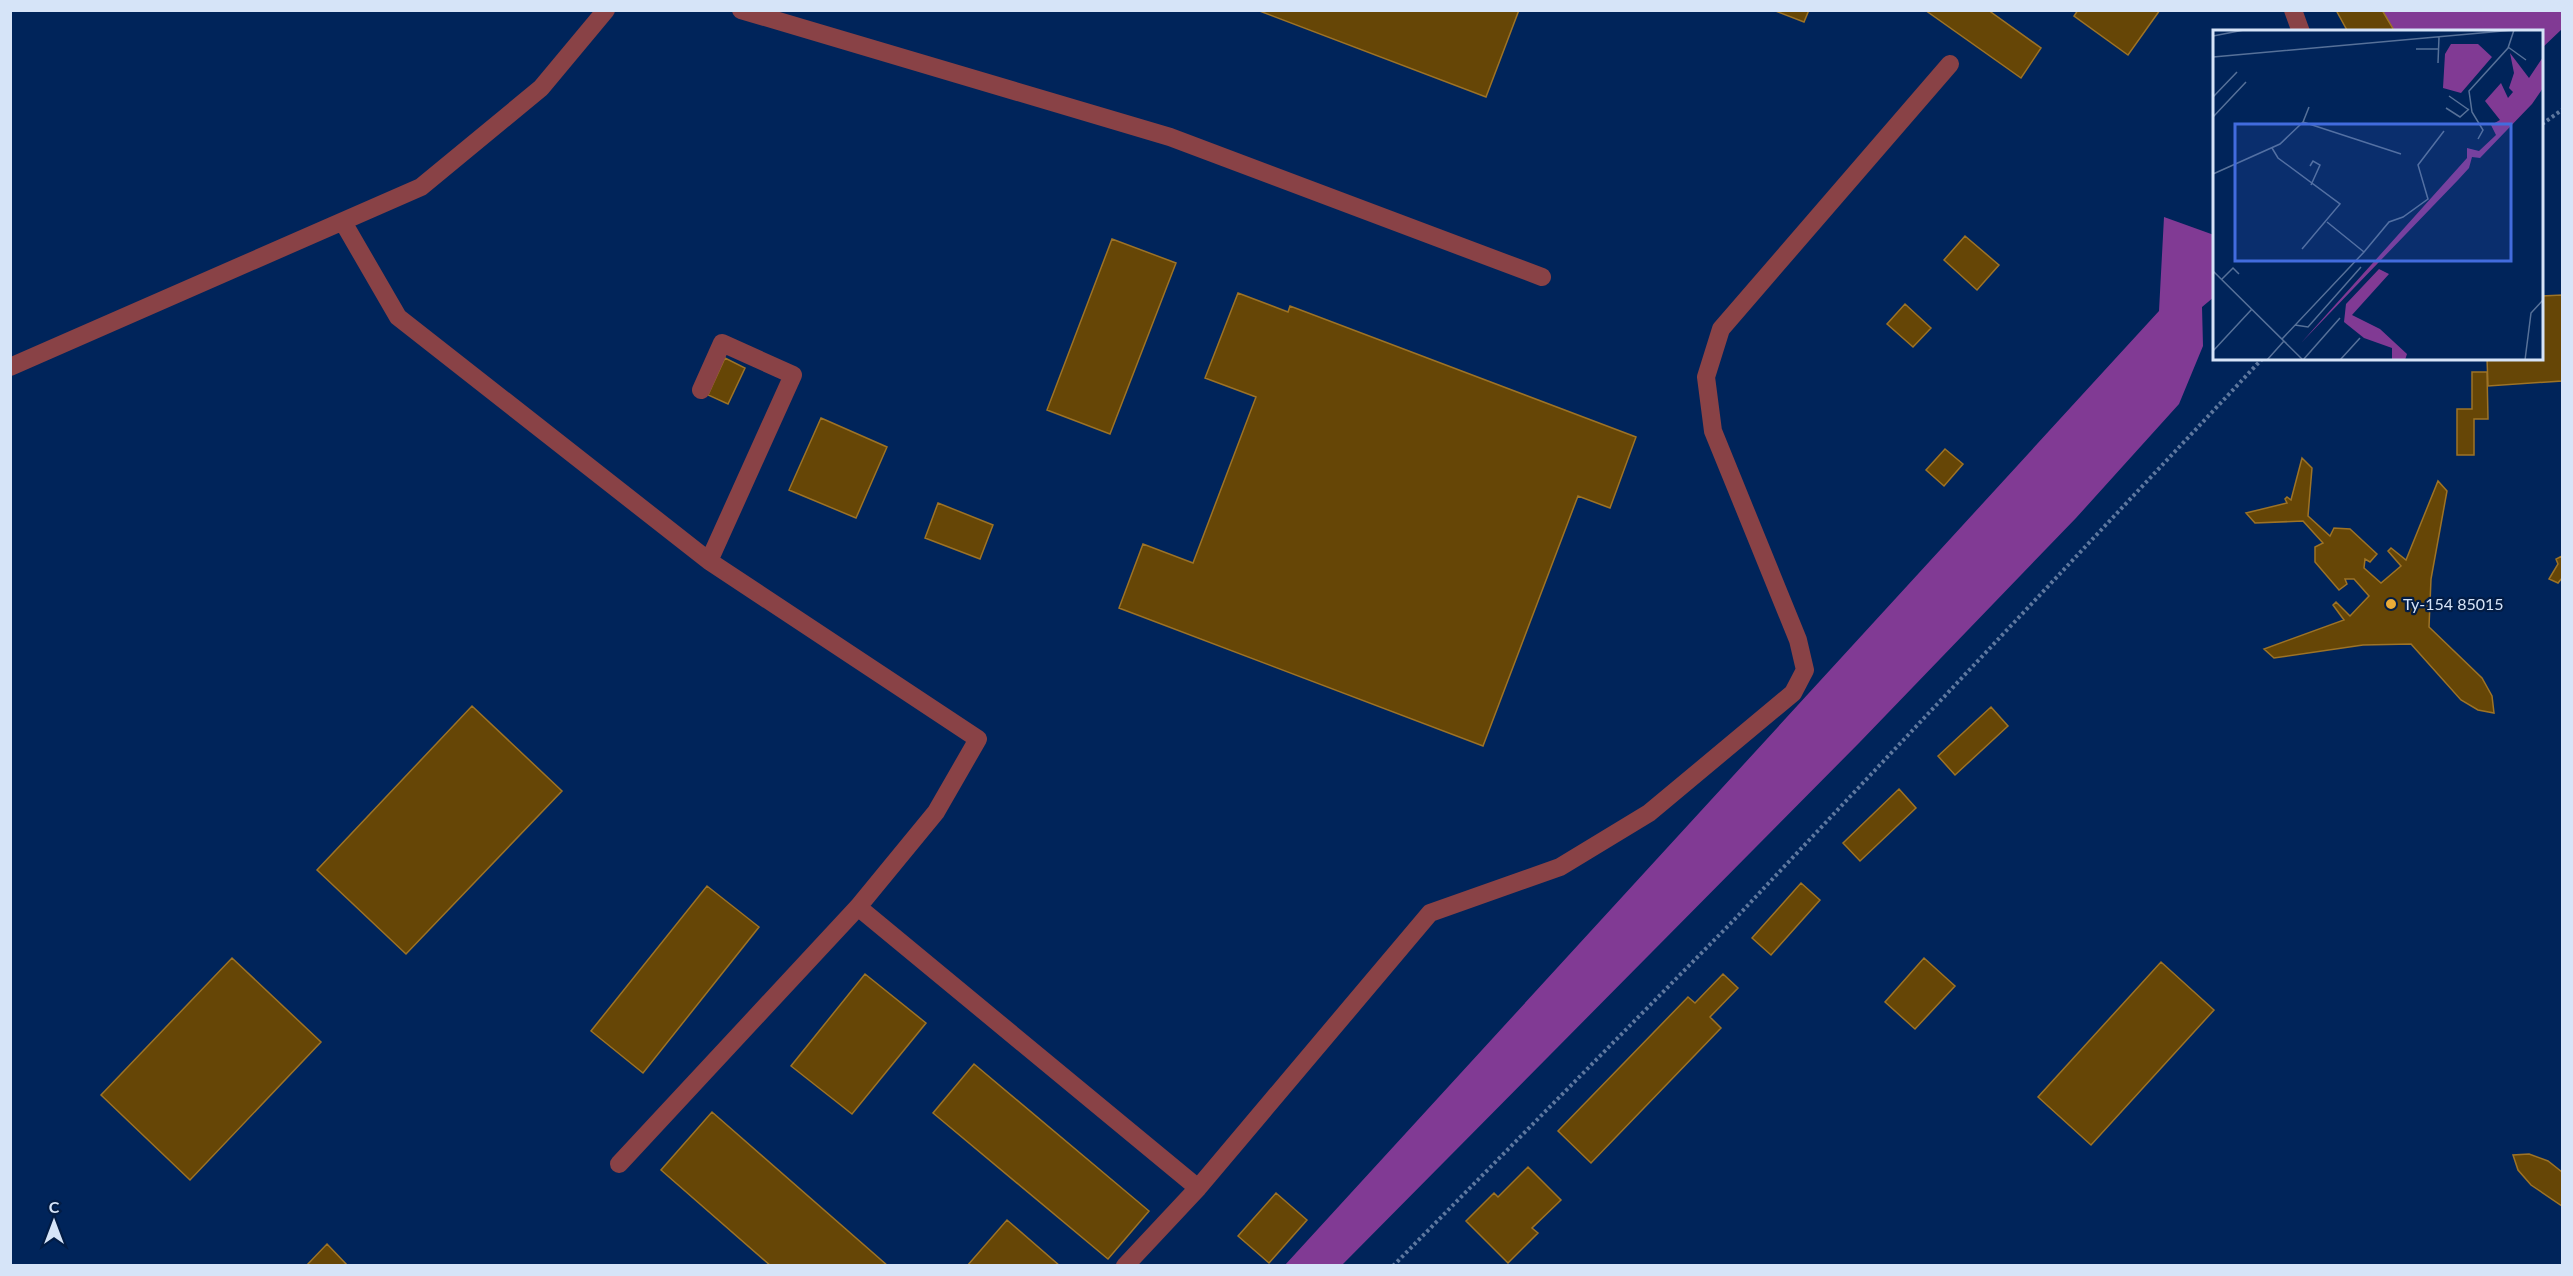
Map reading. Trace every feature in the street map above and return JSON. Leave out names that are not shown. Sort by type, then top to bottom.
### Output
[{"type":"lane","points":[[10,367],[421,187],[541,88],[606,10]]},
{"type":"lane","points":[[741,10],[1170,137],[1542,277]]},
{"type":"lane","points":[[2293,10],[2300,30]]},
{"type":"lane","points":[[1125,1266],[1198,1188],[1430,913],[1560,867],[1648,813],[1793,693],[1805,670],[1798,640],[1713,431],[1706,378],[1721,329],[1950,64]]},
{"type":"lane","points":[[343,222],[398,317],[709,561],[978,739],[936,812],[858,907],[619,1164]]},
{"type":"lane","points":[[700,390],[722,343],[794,375],[709,561]]},
{"type":"lane","points":[[858,907],[1198,1188]]},
{"type":"path","points":[[2543,123],[2562,110]]},
{"type":"path","points":[[1393,1266],[1733,921],[2261,360]]},
{"type":"shaded area","points":[[2382,11],[2562,11],[2562,29],[2543,47],[2543,30],[2394,30]]},
{"type":"shaded area","points":[[2164,217],[2213,235],[2213,298],[2202,307],[2203,346],[2179,404],[2076,518],[1859,743],[1342,1265],[1285,1265],[2159,311]]},
{"type":"building","points":[[1257,10],[1519,10],[1486,97]]},
{"type":"building","points":[[1773,10],[1809,10],[1804,22]]},
{"type":"building","points":[[1925,10],[1988,10],[2041,48],[2021,78]]},
{"type":"building","points":[[2078,10],[2160,10],[2128,55],[2074,16]]},
{"type":"building","points":[[2336,10],[2382,10],[2394,30],[2347,30]]},
{"type":"building","points":[[1965,236],[1999,265],[1977,290],[1944,260]]},
{"type":"building","points":[[1112,239],[1176,263],[1110,434],[1047,410]]},
{"type":"building","points":[[1238,293],[1288,312],[1290,306],[1636,437],[1610,508],[1578,496],[1483,746],[1119,608],[1143,544],[1193,563],[1256,397],[1205,378]]},
{"type":"building","points":[[2562,295],[2562,381],[2488,386],[2487,360],[2543,360],[2543,296]]},
{"type":"building","points":[[1905,304],[1931,328],[1913,347],[1887,324]]},
{"type":"building","points":[[725,358],[745,368],[728,404],[708,395]]},
{"type":"building","points":[[2472,372],[2487,372],[2488,419],[2474,419],[2474,455],[2457,455],[2457,409],[2472,409]]},
{"type":"building","points":[[821,418],[887,447],[856,518],[789,490]]},
{"type":"building","points":[[1945,449],[1963,464],[1944,486],[1926,470]]},
{"type":"building","points":[[2302,458],[2312,468],[2308,516],[2330,536],[2334,528],[2350,529],[2377,554],[2370,562],[2365,559],[2364,568],[2381,583],[2401,566],[2388,551],[2391,548],[2406,560],[2438,481],[2447,491],[2431,579],[2429,627],[2482,678],[2492,696],[2494,713],[2478,710],[2461,700],[2411,644],[2363,645],[2274,658],[2264,649],[2344,620],[2333,605],[2336,602],[2350,616],[2369,596],[2354,579],[2345,579],[2347,584],[2339,590],[2315,562],[2315,547],[2323,543],[2303,521],[2255,523],[2246,513],[2287,503],[2285,499],[2287,497],[2291,500]]},
{"type":"building","points":[[938,503],[993,525],[980,559],[925,538]]},
{"type":"building","points":[[2562,556],[2562,578],[2558,583],[2549,579],[2558,564],[2556,559]]},
{"type":"building","points":[[472,706],[562,791],[406,954],[317,870]]},
{"type":"building","points":[[1991,707],[2008,726],[1955,775],[1938,756]]},
{"type":"building","points":[[1899,789],[1916,808],[1860,861],[1843,843]]},
{"type":"building","points":[[1801,883],[1820,900],[1771,955],[1752,938]]},
{"type":"building","points":[[707,886],[759,927],[643,1073],[591,1031]]},
{"type":"building","points":[[232,958],[321,1042],[190,1180],[101,1095]]},
{"type":"building","points":[[1924,958],[1955,986],[1915,1029],[1885,1002]]},
{"type":"building","points":[[2161,962],[2214,1010],[2091,1145],[2038,1097]]},
{"type":"building","points":[[865,974],[926,1023],[852,1114],[791,1066]]},
{"type":"building","points":[[1723,974],[1738,988],[1710,1017],[1721,1028],[1591,1163],[1558,1131],[1688,997],[1695,1003]]},
{"type":"building","points":[[974,1064],[1149,1211],[1108,1259],[933,1113]]},
{"type":"building","points":[[712,1112],[888,1266],[771,1266],[661,1170]]},
{"type":"building","points":[[2529,1154],[2548,1161],[2562,1172],[2562,1206],[2531,1185],[2518,1170],[2513,1155]]},
{"type":"building","points":[[1528,1167],[1561,1200],[1532,1228],[1538,1233],[1508,1263],[1466,1221],[1494,1193],[1498,1197]]},
{"type":"building","points":[[1276,1193],[1307,1220],[1269,1263],[1238,1236]]},
{"type":"building","points":[[1007,1220],[1060,1266],[967,1266]]},
{"type":"building","points":[[327,1244],[348,1266],[306,1266]]},
{"type":"place","name":"Ту-154 85015","points":[[2391,604]]}]
